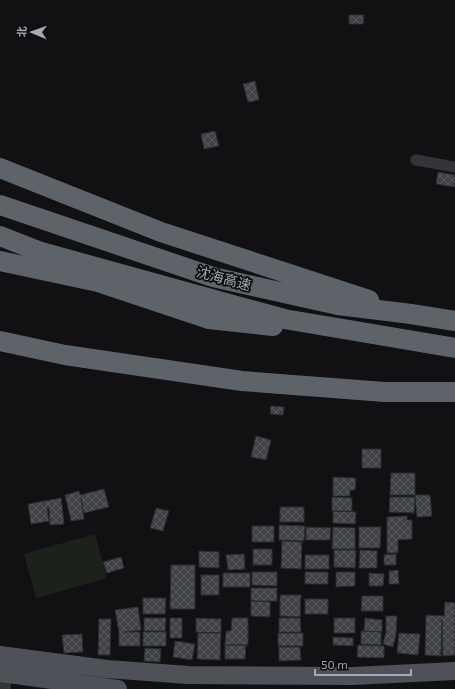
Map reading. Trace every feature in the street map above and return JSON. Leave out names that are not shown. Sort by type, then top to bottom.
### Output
[{"type":"highway","points":[[0,168],[161,232],[411,314]]},
{"type":"highway","name":"沈海高速","points":[[0,205],[212,276],[338,305],[455,321]]},
{"type":"highway","name":"沈海高速","points":[[0,236],[42,252],[284,319],[455,348]]},
{"type":"highway","points":[[0,261],[98,282],[209,319],[406,339]]},
{"type":"highway","points":[[0,341],[65,355],[242,381],[386,392],[455,392]]},
{"type":"main road","points":[[0,655],[107,669],[188,675],[353,676],[455,671]]},
{"type":"main road","points":[[4,679],[118,689]]},
{"type":"street","points":[[416,160],[455,167]]},
{"type":"shaded area","points":[[95,534],[107,578],[36,598],[24,554]]},
{"type":"building","points":[[349,15],[364,15],[363,24],[349,24]]},
{"type":"building","points":[[255,81],[259,100],[248,102],[243,84]]},
{"type":"building","points":[[215,131],[219,146],[204,149],[201,134]]},
{"type":"building","points":[[438,172],[455,175],[455,187],[436,184]]},
{"type":"building","points":[[271,406],[284,407],[283,415],[270,414]]},
{"type":"building","points":[[256,436],[271,440],[266,460],[251,457]]},
{"type":"building","points":[[362,449],[381,449],[381,468],[362,468]]},
{"type":"building","points":[[391,473],[415,473],[415,495],[390,495]]},
{"type":"building","points":[[333,477],[356,478],[355,490],[350,490],[350,496],[333,496]]},
{"type":"building","points":[[104,489],[109,507],[84,513],[81,498],[84,519],[71,521],[65,495],[79,491],[80,495]]},
{"type":"building","points":[[415,495],[430,495],[432,516],[417,517]]},
{"type":"building","points":[[332,497],[352,498],[352,511],[332,511]]},
{"type":"building","points":[[390,497],[415,497],[414,513],[389,512]]},
{"type":"building","points":[[61,498],[64,524],[50,525],[49,508],[47,508],[49,521],[31,524],[28,504]]},
{"type":"building","points":[[280,507],[304,507],[304,522],[280,522]]},
{"type":"building","points":[[156,508],[169,511],[163,531],[150,528]]},
{"type":"building","points":[[333,511],[356,512],[355,524],[333,523]]},
{"type":"building","points":[[407,516],[407,520],[412,520],[412,539],[398,540],[398,553],[387,553],[387,517]]},
{"type":"building","points":[[279,525],[305,526],[304,541],[279,540]]},
{"type":"building","points":[[252,526],[274,526],[274,542],[252,542]]},
{"type":"building","points":[[306,527],[331,528],[330,540],[306,540]]},
{"type":"building","points":[[333,527],[355,528],[355,549],[332,549]]},
{"type":"building","points":[[359,527],[381,527],[380,548],[359,548]]},
{"type":"building","points":[[282,541],[302,542],[301,569],[281,568]]},
{"type":"building","points":[[253,549],[272,549],[272,565],[253,565]]},
{"type":"building","points":[[334,550],[356,550],[355,568],[334,567]]},
{"type":"building","points":[[360,550],[377,551],[377,568],[359,568]]},
{"type":"building","points":[[199,551],[219,552],[219,568],[199,567]]},
{"type":"building","points":[[244,554],[245,569],[228,570],[226,555]]},
{"type":"building","points":[[396,554],[396,565],[384,565],[384,555]]},
{"type":"building","points":[[305,555],[329,555],[329,569],[305,569]]},
{"type":"building","points":[[121,557],[124,568],[107,573],[103,562]]},
{"type":"building","points":[[171,565],[195,565],[195,609],[170,609]]},
{"type":"building","points":[[398,570],[399,584],[389,584],[389,571]]},
{"type":"building","points":[[252,572],[277,572],[277,586],[252,585]]},
{"type":"building","points":[[305,572],[328,572],[328,584],[305,584]]},
{"type":"building","points":[[336,572],[355,572],[355,586],[336,587]]},
{"type":"building","points":[[223,573],[250,573],[250,587],[223,587]]},
{"type":"building","points":[[369,573],[384,574],[383,586],[369,586]]},
{"type":"building","points":[[201,575],[219,575],[219,595],[201,595]]},
{"type":"building","points":[[251,588],[277,588],[277,601],[251,601]]},
{"type":"building","points":[[280,595],[301,595],[300,617],[280,616]]},
{"type":"building","points":[[362,596],[383,596],[383,611],[361,611]]},
{"type":"building","points":[[143,598],[166,598],[165,614],[143,614]]},
{"type":"building","points":[[305,599],[328,599],[328,614],[305,614]]},
{"type":"building","points":[[251,601],[270,602],[270,617],[251,616]]},
{"type":"building","points":[[445,602],[455,603],[455,655],[443,656],[442,619],[441,656],[425,655],[426,615],[444,616]]},
{"type":"building","points":[[138,607],[141,630],[125,632],[140,632],[140,646],[119,646],[119,632],[115,610]]},
{"type":"building","points":[[386,616],[397,616],[396,634],[393,647],[383,644],[386,632]]},
{"type":"building","points":[[144,618],[166,618],[165,631],[144,631]]},
{"type":"building","points":[[170,618],[182,618],[182,638],[170,638]]},
{"type":"building","points":[[196,618],[221,619],[221,633],[196,632]]},
{"type":"building","points":[[232,618],[248,618],[248,645],[225,645],[226,631],[231,631]]},
{"type":"building","points":[[279,618],[300,618],[301,632],[279,632]]},
{"type":"building","points":[[334,618],[355,618],[355,633],[334,633]]},
{"type":"building","points":[[365,618],[382,620],[382,632],[364,631]]},
{"type":"building","points":[[99,619],[111,619],[110,655],[98,655]]},
{"type":"building","points":[[361,631],[381,632],[381,645],[361,644]]},
{"type":"building","points":[[143,632],[166,632],[166,646],[143,646]]},
{"type":"building","points":[[198,633],[221,633],[220,660],[197,659]]},
{"type":"building","points":[[278,633],[303,633],[303,646],[278,646]]},
{"type":"building","points":[[399,633],[420,634],[418,655],[397,653]]},
{"type":"building","points":[[82,634],[83,652],[64,653],[62,635]]},
{"type":"building","points":[[333,637],[353,638],[353,646],[333,645]]},
{"type":"building","points":[[175,641],[195,644],[192,660],[173,657]]},
{"type":"building","points":[[225,645],[246,645],[245,659],[225,659]]},
{"type":"building","points":[[358,645],[384,646],[384,658],[357,657]]},
{"type":"building","points":[[279,647],[300,647],[301,660],[279,661]]},
{"type":"building","points":[[145,648],[161,649],[160,662],[144,661]]}]
